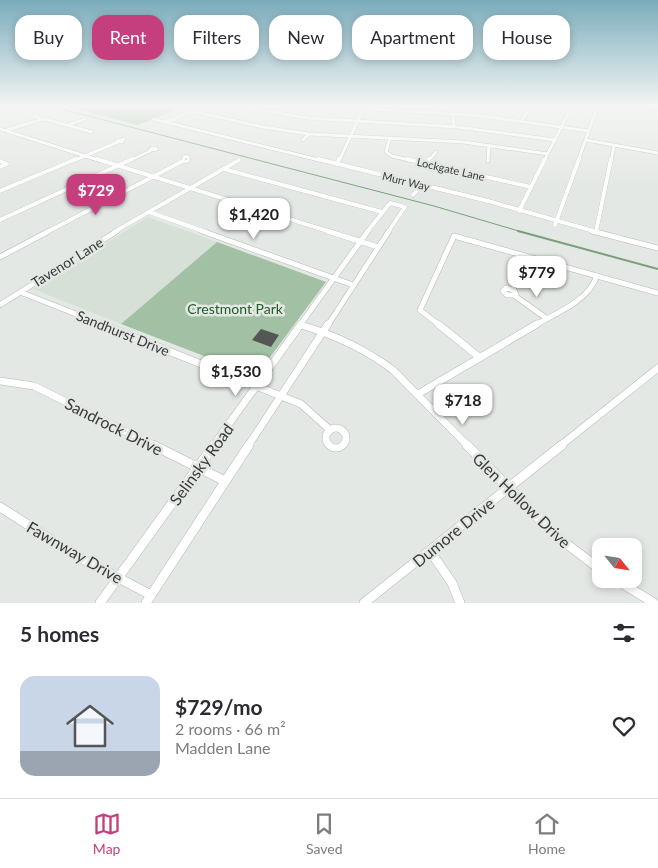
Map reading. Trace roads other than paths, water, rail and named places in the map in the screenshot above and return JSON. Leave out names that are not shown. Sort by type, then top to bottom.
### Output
[{"type":"street","points":[[16,133],[378,247]]},
{"type":"street","name":"Murr Way","points":[[208,133],[422,184],[488,201],[555,224],[596,232],[658,248]]},
{"type":"street","points":[[303,133],[489,144],[548,154]]},
{"type":"street","points":[[337,164],[351,133]]},
{"type":"street","points":[[506,133],[555,140]]},
{"type":"street","points":[[519,211],[559,133]]},
{"type":"street","points":[[555,224],[588,133]]},
{"type":"street","points":[[303,140],[309,134]]},
{"type":"street","name":"Lockgate Lane","points":[[390,138],[386,152],[388,154],[531,187]]},
{"type":"street","points":[[586,140],[658,153]]},
{"type":"street","points":[[0,191],[118,142]]},
{"type":"street","points":[[488,161],[489,144]]},
{"type":"street","points":[[596,232],[614,146]]},
{"type":"street","points":[[0,220],[150,151]]},
{"type":"street","points":[[426,163],[436,152]]},
{"type":"street","points":[[0,257],[184,160]]},
{"type":"street","name":"Tavenor Lane","points":[[0,305],[149,212],[238,160]]},
{"type":"street","points":[[0,161],[7,164],[0,167]]},
{"type":"street","points":[[224,169],[382,212]]},
{"type":"street","points":[[413,195],[422,184]]},
{"type":"street","name":"Selinsky Road","points":[[100,603],[382,212],[390,203],[405,207],[148,599]]},
{"type":"street","points":[[149,212],[353,285]]},
{"type":"street","points":[[479,357],[420,310],[454,236],[658,293]]},
{"type":"street","points":[[418,394],[588,293],[594,285],[597,276]]},
{"type":"street","name":"Sandhurst Drive","points":[[20,292],[301,404],[330,430]]},
{"type":"street","points":[[515,296],[546,318]]},
{"type":"street","name":"Glen Hollow Drive","points":[[302,325],[324,331],[370,353],[393,370],[556,536],[592,563]]},
{"type":"street","name":"Dumore Drive","points":[[364,603],[658,368]]},
{"type":"street","name":"Sandrock Drive","points":[[0,381],[34,386],[226,481]]},
{"type":"street","name":"Fawnway Drive","points":[[0,507],[75,555],[118,577],[148,599]]},
{"type":"street","points":[[430,551],[452,583],[460,603]]},
{"type":"street","points":[[630,588],[654,603]]},
{"type":"waterway","points":[[154,133],[434,206],[522,232]]},
{"type":"waterway","points":[[518,231],[658,269]]},
{"type":"park label","name":"Crestmont Park","points":[[235,308]]}]
